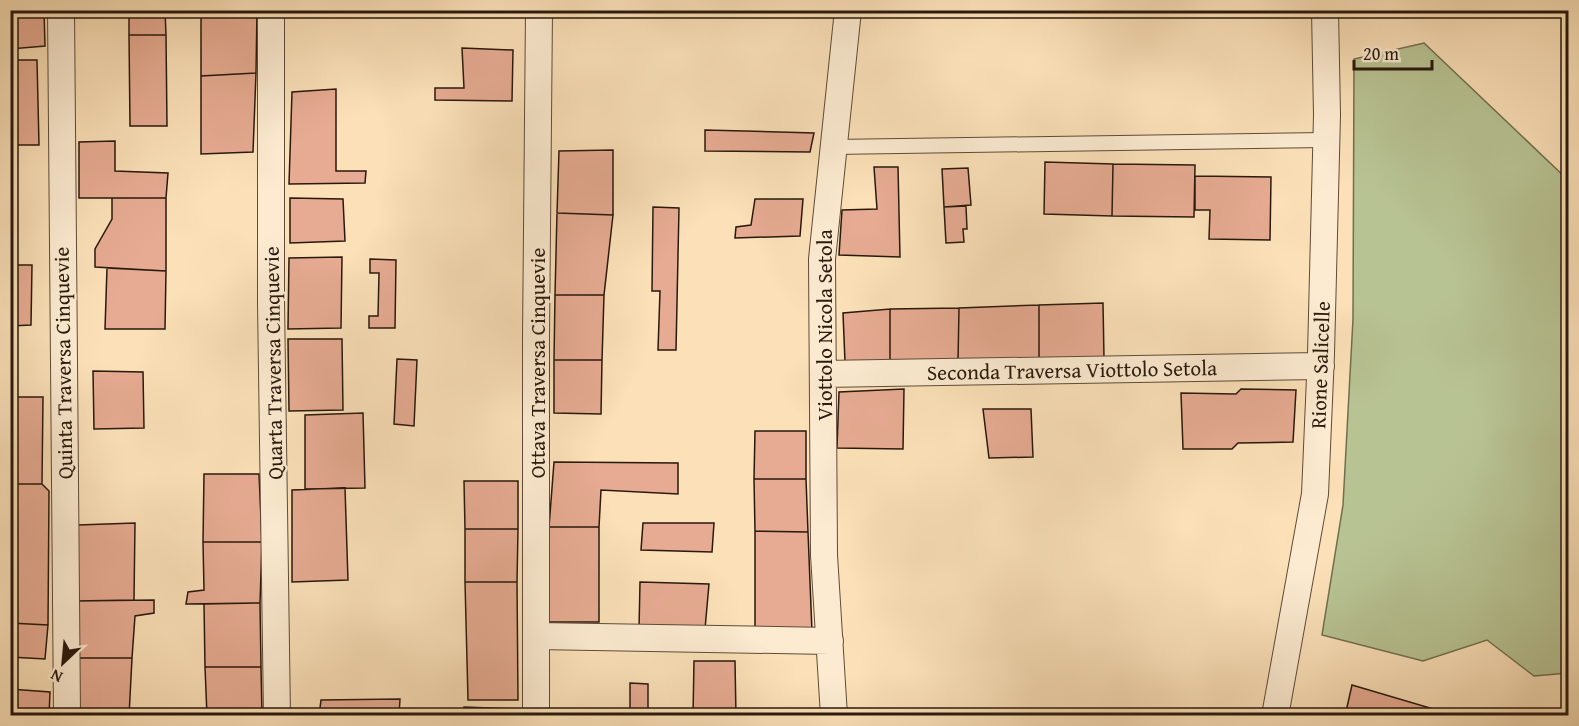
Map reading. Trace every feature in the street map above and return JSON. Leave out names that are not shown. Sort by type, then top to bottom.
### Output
[{"type":"street","name":"Quinta Traversa Cinquevie","points":[[61,10],[68,716]]},
{"type":"street","name":"Quarta Traversa Cinquevie","points":[[271,10],[271,303],[277,716]]},
{"type":"street","name":"Ottava Traversa Cinquevie","points":[[536,716],[539,10]]},
{"type":"street","name":"Viottolo Nicola Setola","points":[[834,716],[824,555],[822,259],[848,10]]},
{"type":"street","name":"Rione Salicelle","points":[[1275,716],[1315,494],[1321,366],[1326,140],[1325,10]]},
{"type":"street","name":"Seconda Traversa Viottolo Setola","points":[[823,374],[1321,366]]},
{"type":"street","points":[[537,636],[830,641]]},
{"type":"lane","points":[[832,147],[1326,140]]},
{"type":"green space","points":[[1424,43],[1568,180],[1568,673],[1534,676],[1487,640],[1423,661],[1322,635],[1343,505],[1353,319],[1354,59]]},
{"type":"building","points":[[10,10],[44,10],[45,46],[10,49]]},
{"type":"building","points":[[129,10],[165,10],[166,35],[129,35]]},
{"type":"building","points":[[201,10],[257,10],[256,73],[201,76]]},
{"type":"building","points":[[129,35],[166,35],[167,126],[130,126]]},
{"type":"building","points":[[462,48],[513,50],[512,101],[435,100],[435,88],[464,88]]},
{"type":"building","points":[[10,60],[37,60],[39,145],[10,145]]},
{"type":"building","points":[[256,73],[253,152],[201,154],[201,76]]},
{"type":"building","points":[[336,89],[336,171],[366,171],[365,183],[289,184],[292,92]]},
{"type":"building","points":[[705,130],[814,133],[810,152],[705,151]]},
{"type":"building","points":[[115,141],[115,171],[168,173],[166,198],[79,198],[79,142]]},
{"type":"building","points":[[613,150],[613,215],[557,213],[559,151]]},
{"type":"building","points":[[1045,162],[1113,164],[1112,216],[1044,214]]},
{"type":"building","points":[[1113,164],[1195,165],[1194,217],[1112,216]]},
{"type":"building","points":[[874,167],[898,167],[900,257],[839,255],[842,210],[877,209]]},
{"type":"building","points":[[968,168],[971,205],[944,207],[942,169]]},
{"type":"building","points":[[1195,176],[1271,177],[1270,240],[1209,239],[1210,210],[1195,210]]},
{"type":"building","points":[[112,198],[166,198],[166,271],[95,267],[95,249],[112,219]]},
{"type":"building","points":[[290,198],[343,199],[345,241],[290,243]]},
{"type":"building","points":[[755,199],[803,199],[800,236],[735,238],[736,227],[751,225]]},
{"type":"building","points":[[966,206],[967,229],[963,229],[964,242],[946,243],[944,207]]},
{"type":"building","points":[[653,207],[679,208],[676,350],[658,350],[660,291],[652,291]]},
{"type":"building","points":[[557,213],[613,215],[604,295],[555,295]]},
{"type":"building","points":[[342,257],[341,328],[288,329],[289,258]]},
{"type":"building","points":[[370,259],[396,260],[395,328],[369,328],[369,316],[378,316],[379,273],[370,273]]},
{"type":"building","points":[[10,265],[32,265],[31,325],[10,326]]},
{"type":"building","points":[[107,268],[166,271],[165,329],[105,329]]},
{"type":"building","points":[[555,295],[604,295],[602,360],[554,360]]},
{"type":"building","points":[[1103,303],[1104,358],[1039,359],[1039,305]]},
{"type":"building","points":[[1039,305],[1039,359],[958,361],[959,308]]},
{"type":"building","points":[[959,308],[958,361],[890,362],[890,309]]},
{"type":"building","points":[[890,309],[890,362],[845,362],[843,313]]},
{"type":"building","points":[[288,339],[342,339],[343,410],[289,411]]},
{"type":"building","points":[[397,359],[417,360],[414,426],[394,424]]},
{"type":"building","points":[[554,360],[602,360],[601,414],[554,413]]},
{"type":"building","points":[[93,371],[143,372],[144,428],[94,429]]},
{"type":"building","points":[[904,389],[903,449],[837,448],[839,392]]},
{"type":"building","points":[[1241,389],[1296,390],[1293,442],[1238,443],[1232,449],[1183,449],[1181,393],[1236,394]]},
{"type":"building","points":[[10,397],[43,397],[42,484],[10,484]]},
{"type":"building","points":[[983,409],[1031,409],[1033,457],[989,458]]},
{"type":"building","points":[[363,413],[365,488],[305,489],[305,415]]},
{"type":"building","points":[[755,431],[806,431],[806,479],[754,479]]},
{"type":"building","points":[[554,462],[678,463],[678,494],[601,490],[599,527],[549,527]]},
{"type":"building","points":[[204,474],[259,474],[262,542],[203,542]]},
{"type":"building","points":[[754,479],[806,479],[808,532],[755,531]]},
{"type":"building","points":[[464,481],[518,481],[518,529],[465,529]]},
{"type":"building","points":[[10,484],[42,484],[49,491],[48,625],[10,623]]},
{"type":"building","points":[[345,488],[348,580],[292,582],[292,490]]},
{"type":"building","points":[[135,523],[134,600],[75,601],[78,525]]},
{"type":"building","points":[[643,523],[714,523],[712,552],[641,550]]},
{"type":"building","points":[[549,527],[599,527],[599,622],[549,622]]},
{"type":"building","points":[[465,529],[518,529],[517,582],[465,582]]},
{"type":"building","points":[[755,531],[808,532],[812,632],[755,630]]},
{"type":"building","points":[[203,542],[262,542],[260,603],[186,604],[188,592],[204,590]]},
{"type":"building","points":[[465,582],[517,582],[518,700],[468,700]]},
{"type":"building","points":[[640,582],[709,584],[705,629],[639,630]]},
{"type":"building","points":[[154,600],[154,613],[135,616],[132,658],[79,658],[75,601]]},
{"type":"building","points":[[260,603],[261,667],[205,667],[204,604]]},
{"type":"building","points":[[10,623],[48,625],[45,659],[10,657]]},
{"type":"building","points":[[79,658],[132,658],[129,716],[79,716]]},
{"type":"building","points":[[694,661],[735,661],[736,716],[693,716]]},
{"type":"building","points":[[205,667],[261,667],[262,716],[207,716]]},
{"type":"building","points":[[630,683],[648,684],[648,716],[630,716]]},
{"type":"building","points":[[1352,685],[1457,716],[1345,716]]},
{"type":"building","points":[[10,689],[50,692],[49,716],[10,716]]},
{"type":"building","points":[[400,699],[399,716],[319,716],[321,700]]},
{"type":"building","points":[[464,707],[520,709],[520,716],[464,716]]}]
